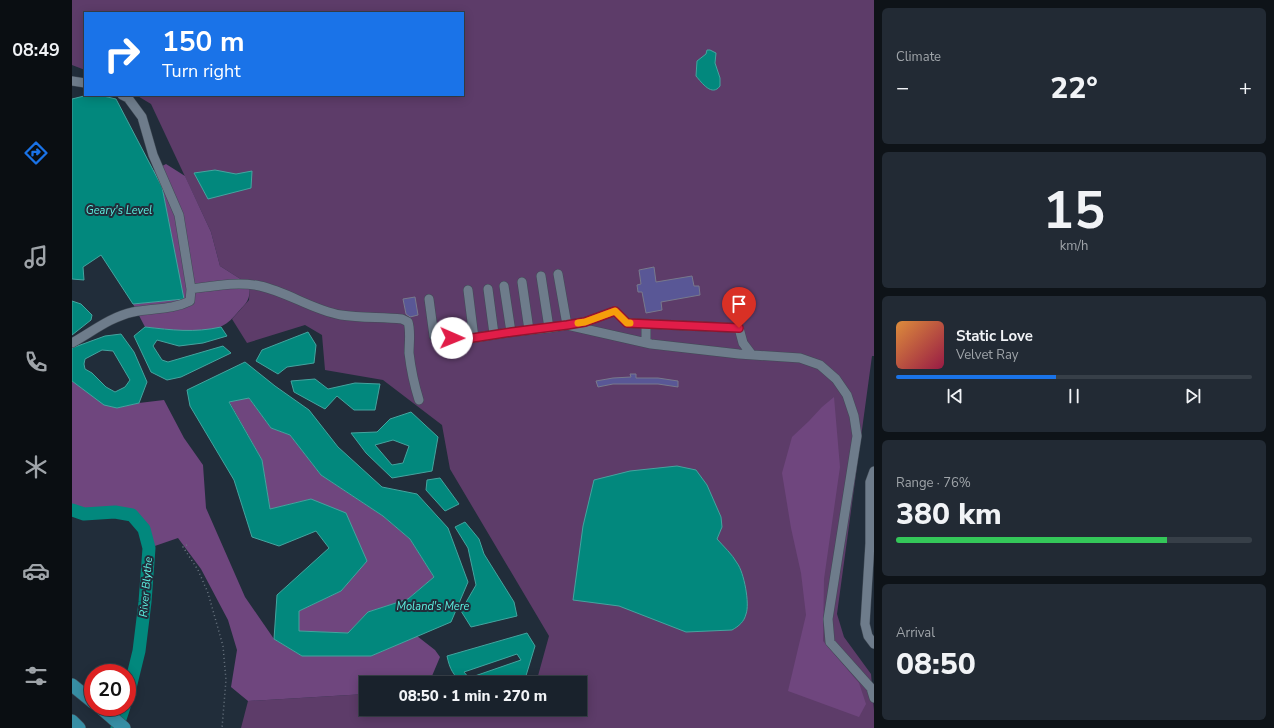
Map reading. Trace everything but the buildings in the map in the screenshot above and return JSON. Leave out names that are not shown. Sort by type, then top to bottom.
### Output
[{"type":"highway","points":[[72,685],[84,695]]},
{"type":"highway","points":[[111,716],[124,728]]},
{"type":"highway","points":[[72,722],[79,728]]},
{"type":"lane","points":[[72,81],[84,83]]},
{"type":"lane","points":[[72,343],[108,321],[132,312],[180,306],[190,301],[191,289],[179,215],[153,155],[142,117],[128,98],[124,96]]},
{"type":"lane","points":[[558,274],[567,325]]},
{"type":"lane","points":[[541,276],[549,328]]},
{"type":"lane","points":[[522,282],[529,330]]},
{"type":"lane","points":[[191,289],[234,284],[248,284],[278,291],[312,306],[340,314],[402,319],[408,322],[410,326],[409,352],[412,378],[419,400]]},
{"type":"lane","points":[[504,286],[512,332]]},
{"type":"lane","points":[[488,289],[494,334]]},
{"type":"lane","points":[[468,290],[474,338]]},
{"type":"lane","points":[[429,299],[434,336],[466,339],[494,334],[549,328],[585,322],[615,311],[627,323],[739,328],[743,343],[752,355]]},
{"type":"lane","points":[[603,315],[604,333]]},
{"type":"lane","points":[[646,324],[646,343]]},
{"type":"lane","points":[[567,325],[646,343],[752,355],[800,358],[820,365],[836,379],[847,395],[854,416],[857,436],[828,619],[830,642],[871,688],[874,698]]},
{"type":"lane","points":[[874,471],[870,482],[872,543],[865,624],[868,636],[874,644]]},
{"type":"path","points":[[187,545],[183,547],[198,570],[208,593],[223,646],[226,680],[222,728]]},
{"type":"shaded area","points":[[72,0],[874,0],[874,356],[872,356],[837,614],[844,637],[871,674],[874,728],[241,728],[248,701],[359,694],[359,716],[587,716],[587,676],[538,676],[549,636],[450,469],[442,425],[383,380],[325,370],[322,335],[305,325],[247,343],[232,319],[249,300],[250,285],[220,266],[211,232],[151,104],[138,96],[464,96],[464,12],[84,12],[84,70],[72,65]]},
{"type":"shaded area","points":[[166,164],[185,176],[211,232],[220,266],[250,285],[248,300],[228,322],[215,329],[206,331],[185,331],[145,327],[133,304],[183,299],[162,187],[153,171]]},
{"type":"shaded area","points":[[72,381],[104,404],[117,408],[139,403],[164,400],[184,438],[203,465],[206,508],[245,597],[274,639],[302,656],[371,656],[417,636],[435,650],[440,657],[432,676],[359,676],[359,694],[248,701],[231,687],[237,650],[228,620],[201,569],[178,538],[149,548],[144,529],[132,515],[115,512],[84,514],[72,510]]},
{"type":"shaded area","points":[[248,397],[271,428],[290,435],[321,475],[383,516],[410,539],[434,577],[408,599],[368,612],[348,633],[299,631],[299,611],[341,591],[367,560],[311,499],[270,509],[262,460],[229,401]]},
{"type":"shaded area","points":[[834,397],[840,467],[824,579],[823,641],[859,683],[866,704],[859,717],[788,691],[806,615],[801,573],[791,528],[782,473],[792,437]]},
{"type":"water","points":[[707,50],[716,53],[715,63],[720,78],[720,86],[714,90],[707,88],[696,76],[697,61],[706,54]]},
{"type":"water","name":"Geary's Level","points":[[84,96],[103,96],[116,99],[162,187],[184,299],[133,304],[101,255],[83,267],[84,280],[72,279],[72,99]]},
{"type":"water","points":[[215,170],[236,174],[252,171],[251,188],[208,199],[194,173]]},
{"type":"water","points":[[72,301],[81,304],[92,315],[91,320],[72,335]]},
{"type":"water","points":[[145,327],[174,330],[202,330],[221,327],[227,336],[203,343],[179,346],[157,340],[153,346],[162,360],[168,362],[223,346],[231,353],[181,377],[167,380],[151,372],[134,336]]},
{"type":"water","points":[[308,332],[316,345],[314,363],[287,367],[278,374],[256,361],[262,350]]},
{"type":"water","points":[[121,334],[134,352],[147,382],[139,403],[117,408],[104,405],[72,381],[72,348],[105,336]],"holes":[[[102,350],[113,351],[130,380],[125,387],[115,392],[106,387],[92,373],[85,369],[84,364],[85,359]]]},
{"type":"water","name":"Moland's Mere","points":[[245,362],[309,410],[338,447],[382,487],[417,494],[448,528],[468,582],[451,622],[371,656],[302,656],[274,639],[277,595],[329,548],[316,531],[279,546],[252,537],[234,480],[190,406],[187,390]],"holes":[[[249,398],[271,428],[290,435],[321,475],[383,516],[410,539],[434,577],[408,599],[368,612],[348,633],[299,631],[299,611],[341,591],[367,561],[346,513],[311,499],[270,509],[262,460],[229,402]]]},
{"type":"water","points":[[315,379],[328,389],[355,383],[380,384],[375,410],[354,410],[337,396],[325,409],[294,392],[291,381]]},
{"type":"water","points":[[411,412],[438,437],[432,471],[392,478],[366,453],[351,433],[377,432],[390,419]],"holes":[[[393,440],[409,446],[403,463],[392,465],[375,445]]]},
{"type":"water","points":[[677,466],[696,470],[707,485],[721,517],[722,527],[717,539],[740,567],[747,596],[747,609],[743,622],[732,630],[686,632],[619,606],[573,600],[583,526],[594,480],[630,471]]},
{"type":"water","points":[[440,478],[459,504],[445,511],[426,490],[427,480]]},
{"type":"water","points":[[465,522],[479,539],[484,554],[514,602],[517,616],[471,627],[461,611],[476,585],[468,548],[455,527]]},
{"type":"water","points":[[527,633],[535,646],[526,676],[475,676],[521,660],[517,654],[464,672],[467,676],[455,676],[449,665],[447,656]]},
{"type":"waterway","name":"River Blythe","points":[[72,510],[84,514],[115,512],[132,515],[144,529],[149,548],[145,602],[139,651],[136,664]]},
{"type":"waterway","name":"River Blythe","points":[[117,728],[121,716]]},
{"type":"slow traffic","points":[[578,323],[585,322],[615,311],[627,323],[630,323]]},
{"type":"route","points":[[452,338],[466,339],[549,328],[585,322],[615,311],[627,323],[739,328]]}]
